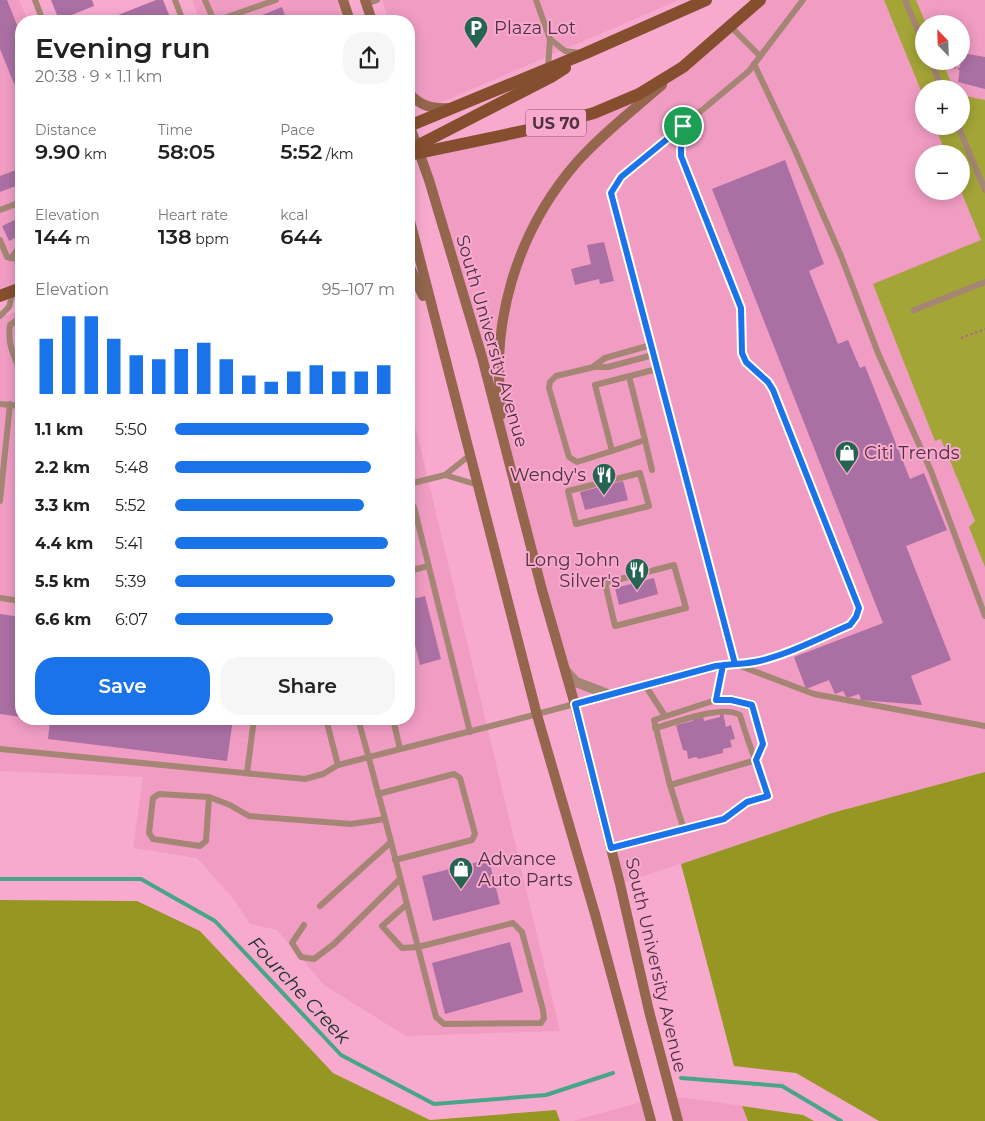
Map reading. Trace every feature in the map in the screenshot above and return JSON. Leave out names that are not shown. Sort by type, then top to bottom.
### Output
[{"type":"main road","points":[[343,0],[348,15]]},
{"type":"main road","points":[[415,123],[586,53],[706,0]]},
{"type":"main road","name":"US 70","points":[[415,150],[547,126],[594,113],[639,94],[683,67],[760,0]]},
{"type":"main road","points":[[366,2],[370,15]]},
{"type":"main road","points":[[415,149],[552,77],[586,53]]},
{"type":"main road","points":[[508,460],[499,377],[503,316],[514,270],[530,231],[552,195],[577,162],[617,123],[683,67]]},
{"type":"main road","points":[[415,99],[420,104],[429,107],[452,108]]},
{"type":"main road","name":"South University Avenue","points":[[415,153],[482,358],[542,590],[575,704],[649,1011],[678,1121]]},
{"type":"main road","points":[[415,242],[537,715],[620,1007],[650,1121]]},
{"type":"main road","points":[[415,275],[436,326]]},
{"type":"main road","points":[[0,296],[15,292]]},
{"type":"street","points":[[566,671],[576,682],[610,695]]},
{"type":"lane","points":[[35,0],[41,15]]},
{"type":"lane","points":[[175,0],[181,15]]},
{"type":"lane","points":[[205,0],[211,15]]},
{"type":"lane","points":[[233,15],[276,0]]},
{"type":"lane","points":[[366,2],[377,0]]},
{"type":"lane","points":[[536,0],[550,39],[548,69]]},
{"type":"lane","points":[[735,664],[611,193],[621,177],[749,71],[803,0]]},
{"type":"lane","points":[[905,0],[915,24]]},
{"type":"lane","points":[[730,26],[760,56]]},
{"type":"lane","points":[[550,39],[565,51],[586,53]]},
{"type":"lane","points":[[754,64],[794,148],[841,256],[878,353],[931,471],[985,616]]},
{"type":"lane","points":[[0,749],[305,779],[323,774],[338,765],[537,715],[645,685],[723,665],[756,662],[850,625],[856,617],[859,608],[773,390],[768,382],[746,362],[742,353],[741,308],[681,156],[683,126]]},
{"type":"lane","points":[[962,135],[985,190]]},
{"type":"lane","points":[[0,210],[15,204]]},
{"type":"lane","points":[[0,240],[7,257],[15,259]]},
{"type":"lane","points":[[914,310],[985,282]]},
{"type":"lane","points":[[0,316],[9,307],[15,296]]},
{"type":"lane","points":[[15,321],[10,325],[8,343],[15,359]]},
{"type":"lane","points":[[594,366],[605,358],[651,345]]},
{"type":"lane","points":[[645,440],[577,462],[569,457],[549,388],[550,382],[556,376],[594,366],[608,367],[653,355]]},
{"type":"lane","points":[[612,451],[596,385],[657,368]]},
{"type":"lane","points":[[629,376],[652,470]]},
{"type":"lane","points":[[1,402],[15,405]]},
{"type":"lane","points":[[0,501],[10,404]]},
{"type":"lane","points":[[415,482],[445,475],[470,455]]},
{"type":"lane","points":[[640,473],[649,506],[576,524],[568,491],[640,473]]},
{"type":"lane","points":[[445,475],[478,485]]},
{"type":"lane","points":[[415,511],[470,732]]},
{"type":"lane","points":[[674,565],[686,608],[615,626],[605,583],[674,565]]},
{"type":"lane","points":[[415,569],[428,566]]},
{"type":"lane","points":[[0,598],[15,600]]},
{"type":"lane","points":[[735,664],[814,694],[985,726]]},
{"type":"lane","points":[[716,700],[723,665]]},
{"type":"lane","points":[[645,685],[665,716]]},
{"type":"lane","points":[[684,830],[670,785],[654,720],[716,700],[731,700],[752,705],[763,744],[756,760]]},
{"type":"lane","points":[[611,848],[724,819],[747,802],[768,796],[756,760],[748,744],[740,715],[724,711],[655,728]]},
{"type":"lane","points":[[247,773],[253,725]]},
{"type":"lane","points":[[328,725],[338,765]]},
{"type":"lane","points":[[360,725],[369,757],[378,794],[391,842],[395,860],[407,904],[418,947],[436,1018],[444,1024],[541,1022],[544,1018],[544,1010],[522,932],[513,923],[418,947],[402,948],[382,926],[407,904]]},
{"type":"lane","points":[[394,725],[400,749]]},
{"type":"lane","points":[[670,785],[756,760]]},
{"type":"lane","points":[[378,794],[454,774],[460,778],[475,834],[472,840],[395,860]]},
{"type":"lane","points":[[209,797],[206,841],[200,846],[153,838],[149,833],[153,798],[159,794],[209,797],[230,805],[249,816],[351,824],[385,819]]},
{"type":"lane","points":[[320,906],[391,842]]},
{"type":"lane","points":[[304,926],[292,943],[301,957],[314,959],[334,944],[400,879]]},
{"type":"path","points":[[961,338],[985,329]]},
{"type":"shaded area","points":[[0,0],[19,0],[25,15],[15,15],[15,290],[0,296]]},
{"type":"shaded area","points":[[192,0],[343,0],[348,15],[198,15]]},
{"type":"shaded area","name":"Plaza Lot","points":[[382,0],[679,0],[421,111],[415,94],[415,15],[387,15]]},
{"type":"shaded area","points":[[755,0],[985,0],[985,772],[832,813],[620,884],[420,152],[547,126],[639,94],[730,26]]},
{"type":"shaded area","points":[[884,0],[916,0],[922,15],[915,15],[915,70],[946,70],[950,80],[917,80]]},
{"type":"shaded area","points":[[970,97],[985,100],[985,567],[969,527],[975,521],[941,439],[935,441],[873,284],[981,240],[965,200],[970,200],[970,145],[942,145],[939,135],[970,135]]},
{"type":"shaded area","points":[[15,312],[15,725],[415,725],[415,425],[560,1031],[406,1036],[324,985],[277,930],[250,924],[232,897],[197,858],[133,848],[143,777],[0,771],[0,317]]},
{"type":"shaded area","points":[[985,772],[985,1121],[879,1121],[796,1073],[734,1066],[681,864],[832,813]]},
{"type":"shaded area","points":[[0,900],[137,901],[200,931],[333,1073],[430,1120],[556,1110],[560,1121],[0,1121]]},
{"type":"shaded area","points":[[671,1096],[742,1106],[748,1121],[678,1121]]},
{"type":"shaded area","points":[[645,1101],[651,1121],[573,1121]]},
{"type":"shaded area","points":[[742,1106],[803,1115],[814,1121],[748,1121]]},
{"type":"building","points":[[0,0],[7,0],[15,20],[15,86],[0,49]]},
{"type":"building","points":[[51,0],[92,0],[94,6],[72,15],[57,15]]},
{"type":"building","points":[[156,0],[163,0],[169,15],[118,15]]},
{"type":"building","points":[[282,7],[285,15],[263,15]]},
{"type":"building","points":[[970,54],[985,57],[985,89],[970,85],[970,80],[958,80],[960,70],[970,70]]},
{"type":"building","points":[[785,160],[824,264],[809,271],[838,344],[848,340],[860,368],[865,366],[910,479],[924,473],[947,530],[906,546],[951,660],[911,676],[922,705],[861,700],[859,694],[847,698],[843,691],[835,694],[829,680],[806,689],[794,657],[883,623],[712,189]]},
{"type":"building","points":[[15,170],[15,186],[0,192],[0,176]]},
{"type":"building","points":[[15,220],[15,238],[9,241],[2,226]]},
{"type":"building","points":[[604,242],[614,281],[600,284],[599,279],[575,285],[571,269],[591,264],[587,245]]},
{"type":"building","name":"Wendy's","points":[[623,481],[628,500],[585,510],[580,492]]},
{"type":"building","name":"Long John Silver's","points":[[654,578],[658,594],[619,605],[615,588]]},
{"type":"building","points":[[425,596],[441,659],[420,665],[415,645],[415,598]]},
{"type":"building","points":[[0,614],[15,616],[15,716],[0,714]]},
{"type":"building","points":[[723,713],[726,727],[731,725],[735,739],[730,740],[732,747],[723,749],[723,753],[699,759],[696,757],[688,759],[687,751],[683,750],[676,725],[693,721],[692,719],[703,716],[704,721],[720,717],[720,714]]},
{"type":"building","points":[[50,725],[232,725],[227,761],[48,739]]},
{"type":"building","name":"Advance Auto Parts","points":[[478,862],[490,864],[500,904],[433,921],[422,876]]},
{"type":"building","points":[[510,942],[523,992],[445,1014],[432,963]]},
{"type":"waterway","name":"Fourche Creek","points":[[0,879],[141,879],[215,921],[341,1055],[434,1104],[546,1095],[613,1073]]},
{"type":"waterway","points":[[681,1078],[782,1086],[841,1121]]},
{"type":"place","name":"Plaza Lot","points":[[476,49]]},
{"type":"place","name":"Citi Trends","points":[[847,474]]},
{"type":"place","name":"Wendy's","points":[[604,496]]},
{"type":"place","name":"Long John Silver's","points":[[637,591]]},
{"type":"place","name":"Advance Auto Parts","points":[[461,890]]},
{"type":"route","points":[[683,126],[621,177],[611,193],[735,664],[723,665],[716,666],[575,704],[611,848],[724,819],[747,802],[768,796],[756,760],[763,744],[752,705],[731,700],[716,700],[723,665],[735,664],[756,662],[788,651],[850,625],[856,617],[859,608],[773,390],[768,382],[746,362],[742,353],[740,342],[741,308],[681,156],[683,126]]}]
